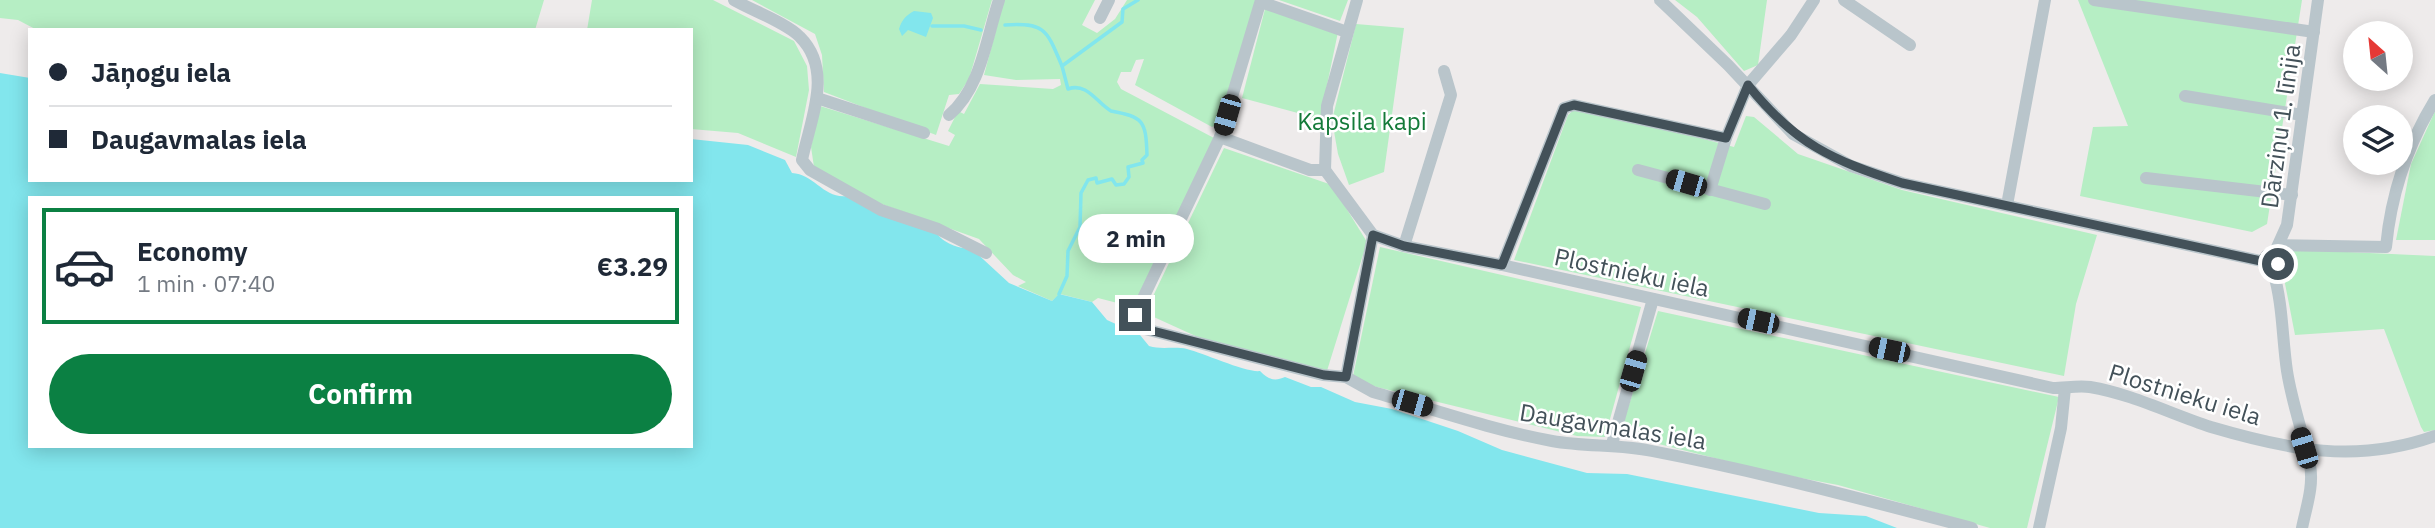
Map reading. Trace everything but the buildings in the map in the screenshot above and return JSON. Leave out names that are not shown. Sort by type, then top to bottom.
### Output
[{"type":"street","points":[[734,0],[800,36],[813,58],[819,78],[817,98],[802,160],[810,170],[881,210],[938,229],[986,253]]},
{"type":"street","points":[[949,115],[963,103],[976,77],[999,0]]},
{"type":"street","points":[[1100,18],[1109,0]]},
{"type":"street","points":[[1346,377],[1373,235],[1325,170],[1327,106],[1357,0]]},
{"type":"street","points":[[1660,0],[1748,85],[1793,134],[1851,166],[1902,183],[2261,261]]},
{"type":"street","points":[[1710,190],[1726,138],[1748,85],[1791,35],[1814,0]]},
{"type":"street","points":[[1844,0],[1910,45]]},
{"type":"street","points":[[2007,205],[2045,0]]},
{"type":"street","points":[[2094,0],[2314,32]]},
{"type":"street","name":"Dārziņu 1. līnija","points":[[2302,528],[2311,488],[2310,465],[2287,370],[2280,296],[2273,271],[2278,264],[2277,250],[2287,225],[2292,195],[2318,0]]},
{"type":"street","points":[[1325,170],[1310,170],[1220,137],[1261,1],[1347,32]]},
{"type":"street","points":[[1404,246],[1451,95],[1444,71]]},
{"type":"street","points":[[2185,96],[2302,115]]},
{"type":"street","points":[[817,98],[924,133]]},
{"type":"street","points":[[2261,261],[2266,254],[2277,250],[2386,247],[2389,218],[2405,162],[2435,100]]},
{"type":"street","points":[[1502,265],[1564,108],[1574,105],[1726,138]]},
{"type":"street","name":"Daugavmalas iela","points":[[1220,137],[1135,315],[1137,323],[1145,329],[1324,375],[1346,377],[1373,392],[1553,441],[1595,446],[1612,444],[1814,485],[1972,528]]},
{"type":"street","points":[[1638,170],[1765,204]]},
{"type":"street","points":[[2146,178],[2292,195]]},
{"type":"street","name":"Plostnieku iela","points":[[1373,235],[1404,246],[1502,265],[1977,372],[2065,388],[2088,386],[2211,427],[2304,448],[2339,454],[2369,453],[2404,447],[2435,436]]},
{"type":"street","points":[[2261,261],[2264,269],[2273,271]]},
{"type":"street","points":[[1612,444],[1653,299]]},
{"type":"street","points":[[2039,528],[2061,428],[2065,388]]},
{"type":"green space","points":[[0,0],[544,0],[536,28],[33,28],[18,20],[0,18]]},
{"type":"green space","points":[[592,0],[713,0],[794,41],[807,66],[809,90],[796,157],[738,133],[693,129],[693,28],[587,28]]},
{"type":"green space","points":[[752,0],[992,0],[969,79],[959,94],[949,95],[936,135],[824,92],[822,55],[815,34]]},
{"type":"green space","points":[[1004,0],[1095,0],[1082,25],[1097,33],[1115,19],[1127,0],[1257,0],[1219,123],[1212,127],[1135,85],[1144,59],[1136,60],[1131,72],[1121,72],[1117,82],[1121,89],[1214,138],[1133,307],[1098,298],[1092,302],[1060,294],[1052,301],[1018,286],[1026,282],[1013,275],[979,239],[862,197],[814,167],[811,147],[820,106],[949,146],[955,135],[948,131],[958,111],[964,114],[980,84],[1053,89],[1061,85],[1060,79],[1016,80],[984,75]]},
{"type":"green space","points":[[1279,0],[1348,0],[1340,21]]},
{"type":"green space","points":[[1675,0],[1767,0],[1758,65],[1744,71],[1697,17]]},
{"type":"green space","points":[[2078,0],[2302,0],[2267,224],[2252,232],[2080,196],[2093,127],[2128,126]]},
{"type":"green space","points":[[1265,9],[1338,32],[1320,119],[1242,98]]},
{"type":"green space","name":"Kapsila kapi","points":[[1356,24],[1404,28],[1384,172],[1349,185],[1338,154],[1332,120]]},
{"type":"green space","points":[[1578,106],[1734,147],[1746,116],[1754,117],[1798,154],[1902,190],[2097,235],[2076,304],[2064,376],[1514,260],[1568,115]]},
{"type":"green space","points":[[2435,111],[2435,240],[2396,240],[2409,175],[2413,175],[2413,160]]},
{"type":"green space","points":[[1224,148],[1332,185],[1367,242],[1326,374],[1224,349],[1145,313]]},
{"type":"green space","points":[[1380,247],[1641,307],[1605,437],[1577,436],[1352,381]]},
{"type":"green space","points":[[2304,250],[2435,256],[2435,430],[2424,432],[2421,427],[2384,329],[2295,335],[2282,268],[2286,252]]},
{"type":"green space","points":[[1658,311],[2059,397],[2027,528],[1990,528],[1838,485],[1774,473],[1631,437],[1619,437]]},
{"type":"water","points":[[914,11],[931,13],[933,18],[926,37],[908,30],[902,36],[899,29],[901,23]]},
{"type":"water","points":[[0,73],[28,78],[28,182],[693,182],[693,139],[748,145],[785,160],[792,173],[807,177],[832,194],[847,196],[936,232],[951,244],[971,248],[1009,283],[1052,301],[1059,294],[1092,302],[1107,320],[1140,335],[1149,346],[1187,349],[1235,366],[1260,371],[1271,379],[1285,377],[1311,387],[1321,387],[1355,402],[1392,409],[1458,431],[1502,450],[1587,473],[1627,474],[1819,513],[1866,516],[1897,528],[0,528]]},
{"type":"waterway","points":[[1059,294],[1067,276],[1068,251],[1080,227],[1081,193],[1088,180],[1096,178],[1097,183],[1112,179],[1116,185],[1124,184],[1129,177],[1128,167],[1143,163],[1142,160],[1147,155],[1141,122],[1130,115],[1111,111],[1081,88],[1068,89],[1062,66],[1122,22],[1123,9],[1138,0]]},
{"type":"waterway","points":[[1005,25],[1029,25],[1043,31],[1053,44],[1062,66]]},
{"type":"waterway","points":[[932,26],[964,26],[981,30]]},
{"type":"route","points":[[1135,315],[1137,323],[1145,329],[1324,375],[1346,377],[1373,235],[1404,246],[1502,265],[1564,108],[1574,105],[1726,138],[1748,85],[1765,107],[1793,134],[1851,166],[1902,183],[2261,261],[2266,254],[2272,253],[2279,261],[2278,264]]}]
